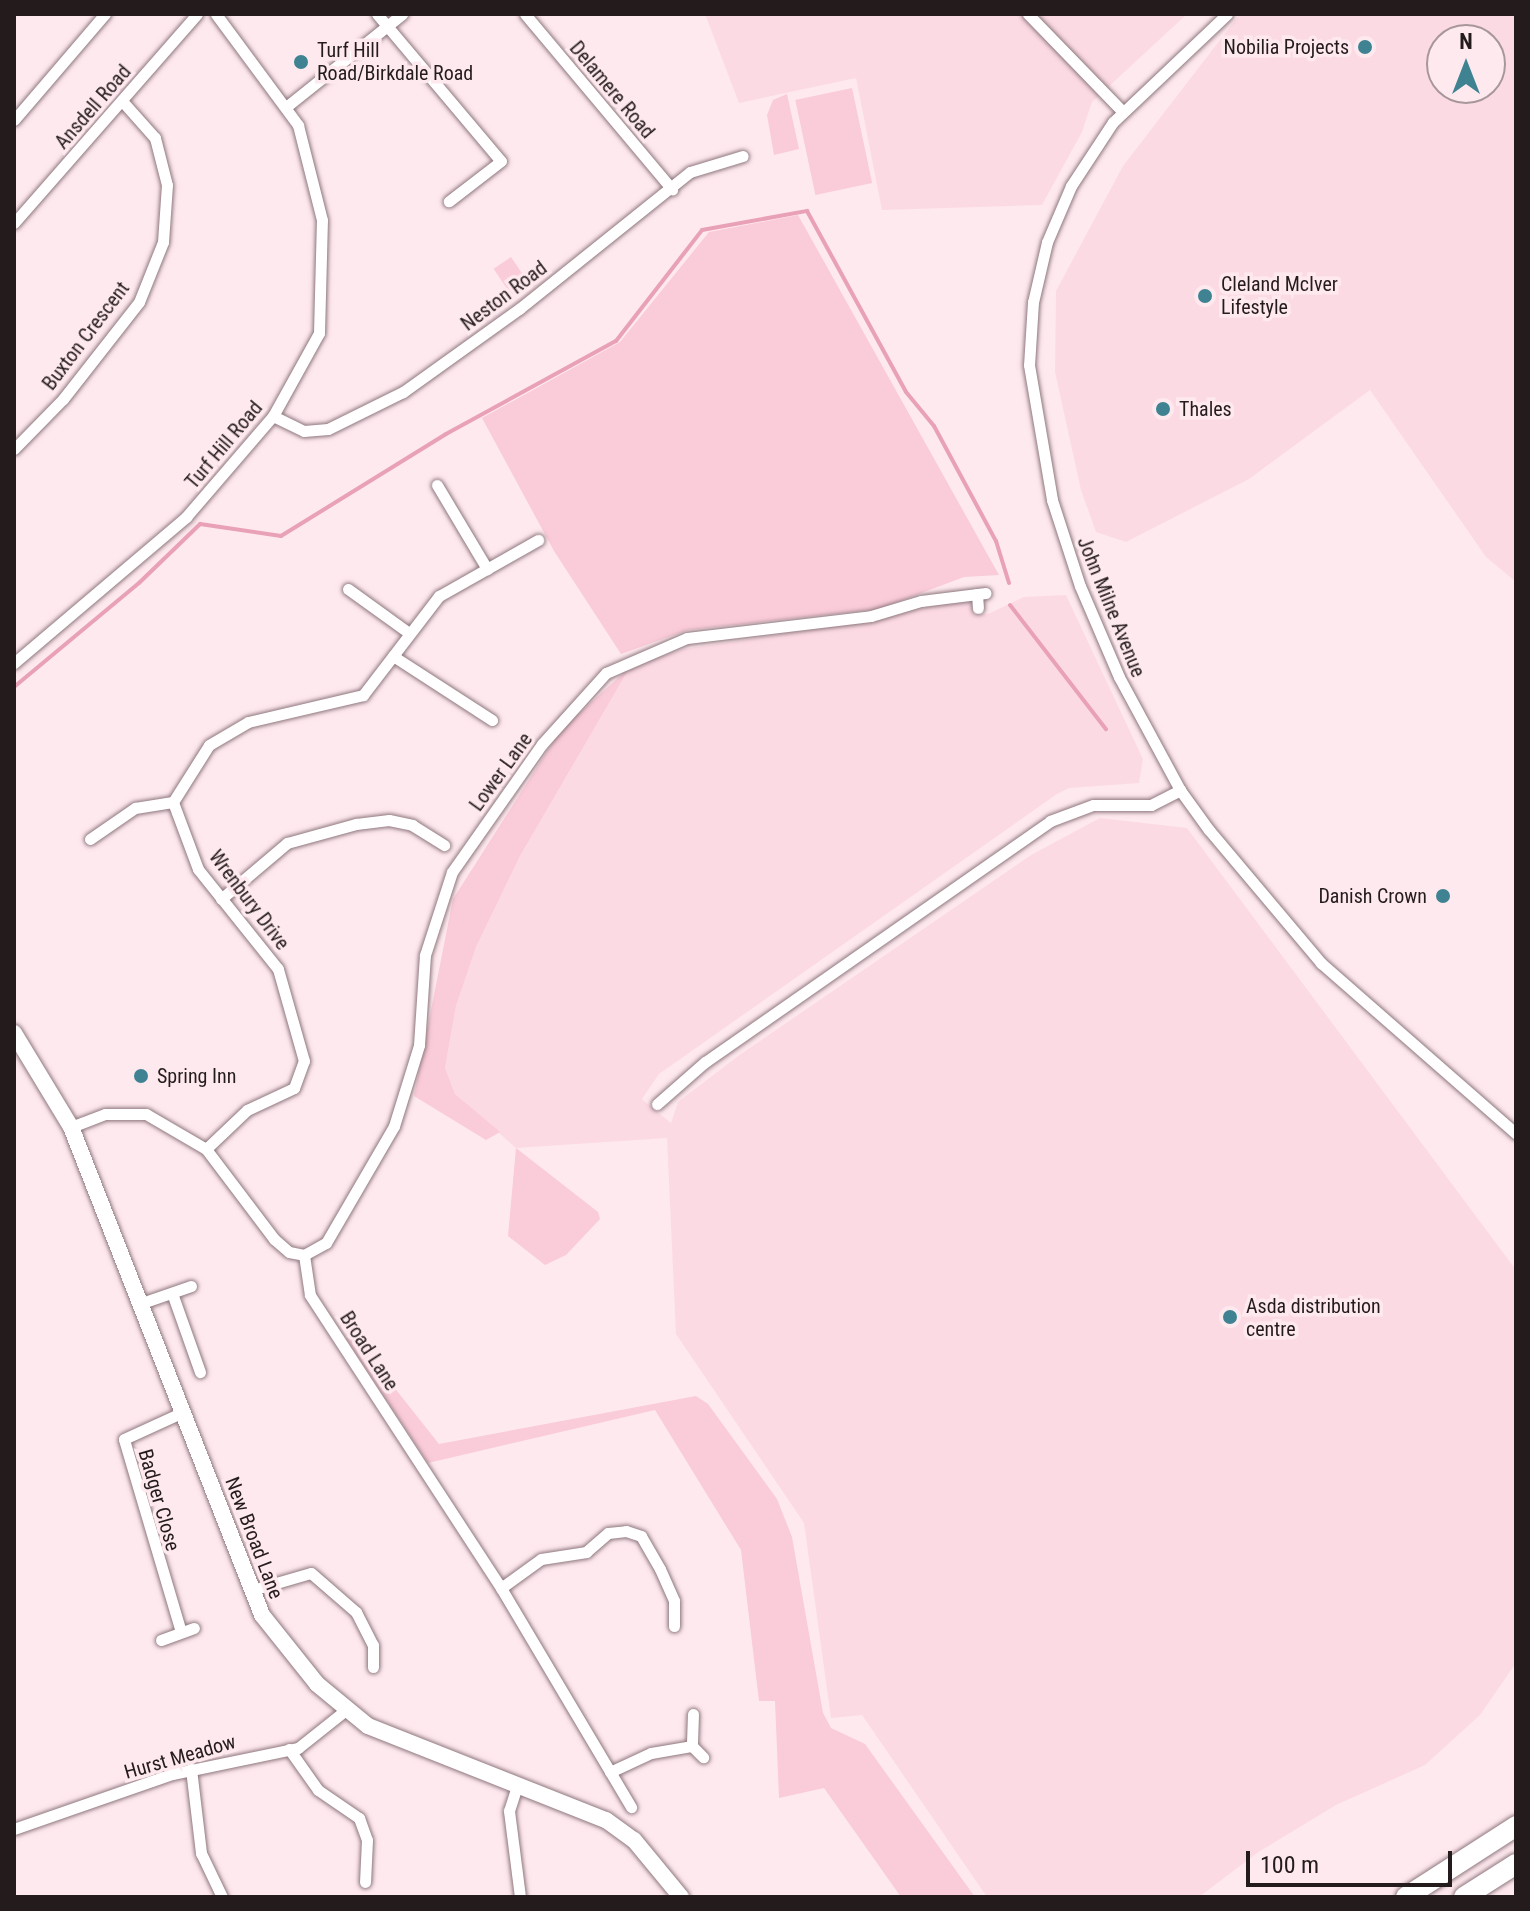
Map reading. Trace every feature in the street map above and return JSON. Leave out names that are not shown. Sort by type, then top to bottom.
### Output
[{"type":"highway","points":[[1406,1897],[1516,1826]]},
{"type":"highway","points":[[1464,1897],[1516,1864]]},
{"type":"main road","points":[[14,1033],[71,1127]]},
{"type":"main road","name":"New Broad Lane","points":[[71,1127],[262,1615],[307,1672],[368,1726],[518,1783],[627,1833],[681,1897]]},
{"type":"street","points":[[14,120],[105,14]]},
{"type":"street","name":"Ansdell Road","points":[[14,223],[197,14]]},
{"type":"street","name":"Turf Hill Road","points":[[14,663],[186,517],[273,416],[319,333],[322,220],[298,125],[216,14]]},
{"type":"street","points":[[377,14],[501,161],[449,201]]},
{"type":"street","points":[[286,107],[402,14]]},
{"type":"street","name":"Delamere Road","points":[[525,14],[672,189]]},
{"type":"street","points":[[1028,14],[1122,111]]},
{"type":"street","name":"John Milne Avenue","points":[[1227,14],[1122,111],[1078,173],[1047,242],[1030,323],[1030,385],[1045,471],[1080,586],[1119,677],[1180,790],[1263,899],[1321,963],[1516,1134]]},
{"type":"street","name":"Buxton Crescent","points":[[14,449],[63,399],[139,302],[163,242],[167,185],[155,138],[123,102]]},
{"type":"street","name":"Neston Road","points":[[273,416],[304,431],[328,429],[403,392],[672,189],[690,172],[743,156]]},
{"type":"street","points":[[437,485],[487,569]]},
{"type":"street","points":[[90,839],[135,808],[173,802],[209,745],[248,722],[363,695],[439,596],[538,540]]},
{"type":"street","points":[[348,589],[409,633]]},
{"type":"street","name":"Lower Lane","points":[[304,1255],[326,1243],[394,1126],[419,1045],[425,955],[452,872],[542,744],[597,681],[630,660],[687,638],[871,616],[921,601],[981,593],[978,608]]},
{"type":"street","points":[[393,656],[492,720]]},
{"type":"street","points":[[657,1104],[705,1062],[1050,821],[1093,805],[1151,805],[1180,790]]},
{"type":"street","name":"Wrenbury Drive","points":[[173,802],[198,869],[278,969],[296,1016],[304,1061],[294,1088],[247,1110],[206,1149]]},
{"type":"street","points":[[221,899],[287,843],[356,824],[389,820],[412,825],[444,845]]},
{"type":"street","points":[[71,1127],[105,1114],[146,1114],[206,1149],[274,1239],[289,1252],[304,1255]]},
{"type":"street","name":"Broad Lane","points":[[304,1255],[310,1295],[501,1588],[631,1807]]},
{"type":"street","points":[[139,1304],[191,1286]]},
{"type":"street","points":[[172,1293],[200,1372]]},
{"type":"street","name":"Badger Close","points":[[181,1632],[124,1439],[183,1412]]},
{"type":"street","points":[[501,1588],[541,1559],[586,1552],[608,1533],[626,1531],[641,1536],[660,1569],[674,1601],[674,1626]]},
{"type":"street","points":[[252,1590],[311,1573],[356,1612],[373,1645],[373,1667]]},
{"type":"street","points":[[161,1640],[194,1628]]},
{"type":"street","name":"Hurst Meadow","points":[[17,1828],[191,1769],[289,1749],[347,1709]]},
{"type":"street","points":[[693,1714],[692,1746],[703,1757]]},
{"type":"street","points":[[610,1772],[651,1753],[692,1746]]},
{"type":"street","points":[[289,1749],[318,1790],[359,1818],[367,1840],[365,1882]]},
{"type":"street","points":[[191,1769],[201,1853],[222,1897]]},
{"type":"street","points":[[518,1783],[509,1811],[520,1897]]},
{"type":"street","points":[[14,1815],[17,1828]]},
{"type":"shaded area","points":[[705,14],[1187,14],[1092,102],[1082,132],[1042,205],[882,210],[856,78],[739,103]]},
{"type":"shaded area","points":[[1240,14],[1516,14],[1516,582],[1486,557],[1370,390],[1249,479],[1126,542],[1096,532],[1081,490],[1055,372],[1056,291],[1123,166]]},
{"type":"shaded area","points":[[852,88],[872,183],[815,195],[795,100]]},
{"type":"shaded area","points":[[787,94],[799,149],[774,155],[767,115],[773,100]]},
{"type":"shaded area","points":[[798,215],[999,575],[964,577],[879,609],[688,630],[621,654],[554,551],[482,418],[620,342],[709,232]]},
{"type":"shaded area","points":[[511,257],[529,284],[511,295],[494,269]]},
{"type":"shaded area","points":[[1066,595],[1143,759],[1139,783],[1069,788],[1057,794],[659,1074],[642,1099],[671,1123],[678,1102],[738,1056],[1031,855],[1100,818],[1187,828],[1516,1270],[1516,1663],[1480,1715],[1425,1765],[1336,1805],[1257,1853],[1199,1897],[987,1897],[862,1715],[831,1718],[804,1523],[676,1334],[667,1138],[516,1148],[455,1094],[445,1068],[456,1006],[476,947],[520,856],[630,667],[684,649],[864,622],[960,600],[971,603],[974,615],[988,614],[1024,597]]},
{"type":"shaded area","points":[[630,667],[520,856],[476,947],[456,1006],[445,1068],[455,1094],[500,1132],[486,1140],[414,1096],[453,899],[560,731]]},
{"type":"shaded area","points":[[516,1148],[598,1212],[600,1219],[566,1255],[545,1265],[508,1236]]},
{"type":"shaded area","points":[[346,1338],[355,1338],[439,1444],[696,1396],[708,1404],[777,1499],[792,1537],[823,1713],[831,1728],[865,1744],[975,1897],[901,1897],[824,1788],[779,1798],[775,1701],[759,1701],[741,1550],[655,1410],[428,1463]]},
{"type":"waterway","points":[[14,687],[139,583],[200,524],[281,536],[446,434],[616,341],[702,230],[807,211],[906,392],[934,426],[996,541],[1009,583]]},
{"type":"waterway","points":[[1010,605],[1106,729]]},
{"type":"place","name":"Nobilia Projects","points":[[1365,47]]},
{"type":"place","name":"Turf Hill Road/Birkdale Road","points":[[301,62]]},
{"type":"place","name":"Cleland McIver Lifestyle","points":[[1205,296]]},
{"type":"place","name":"Thales","points":[[1163,409]]},
{"type":"place","name":"Danish Crown","points":[[1443,896]]},
{"type":"place","name":"Spring Inn","points":[[141,1076]]},
{"type":"place","name":"Asda distribution centre","points":[[1230,1317]]}]
